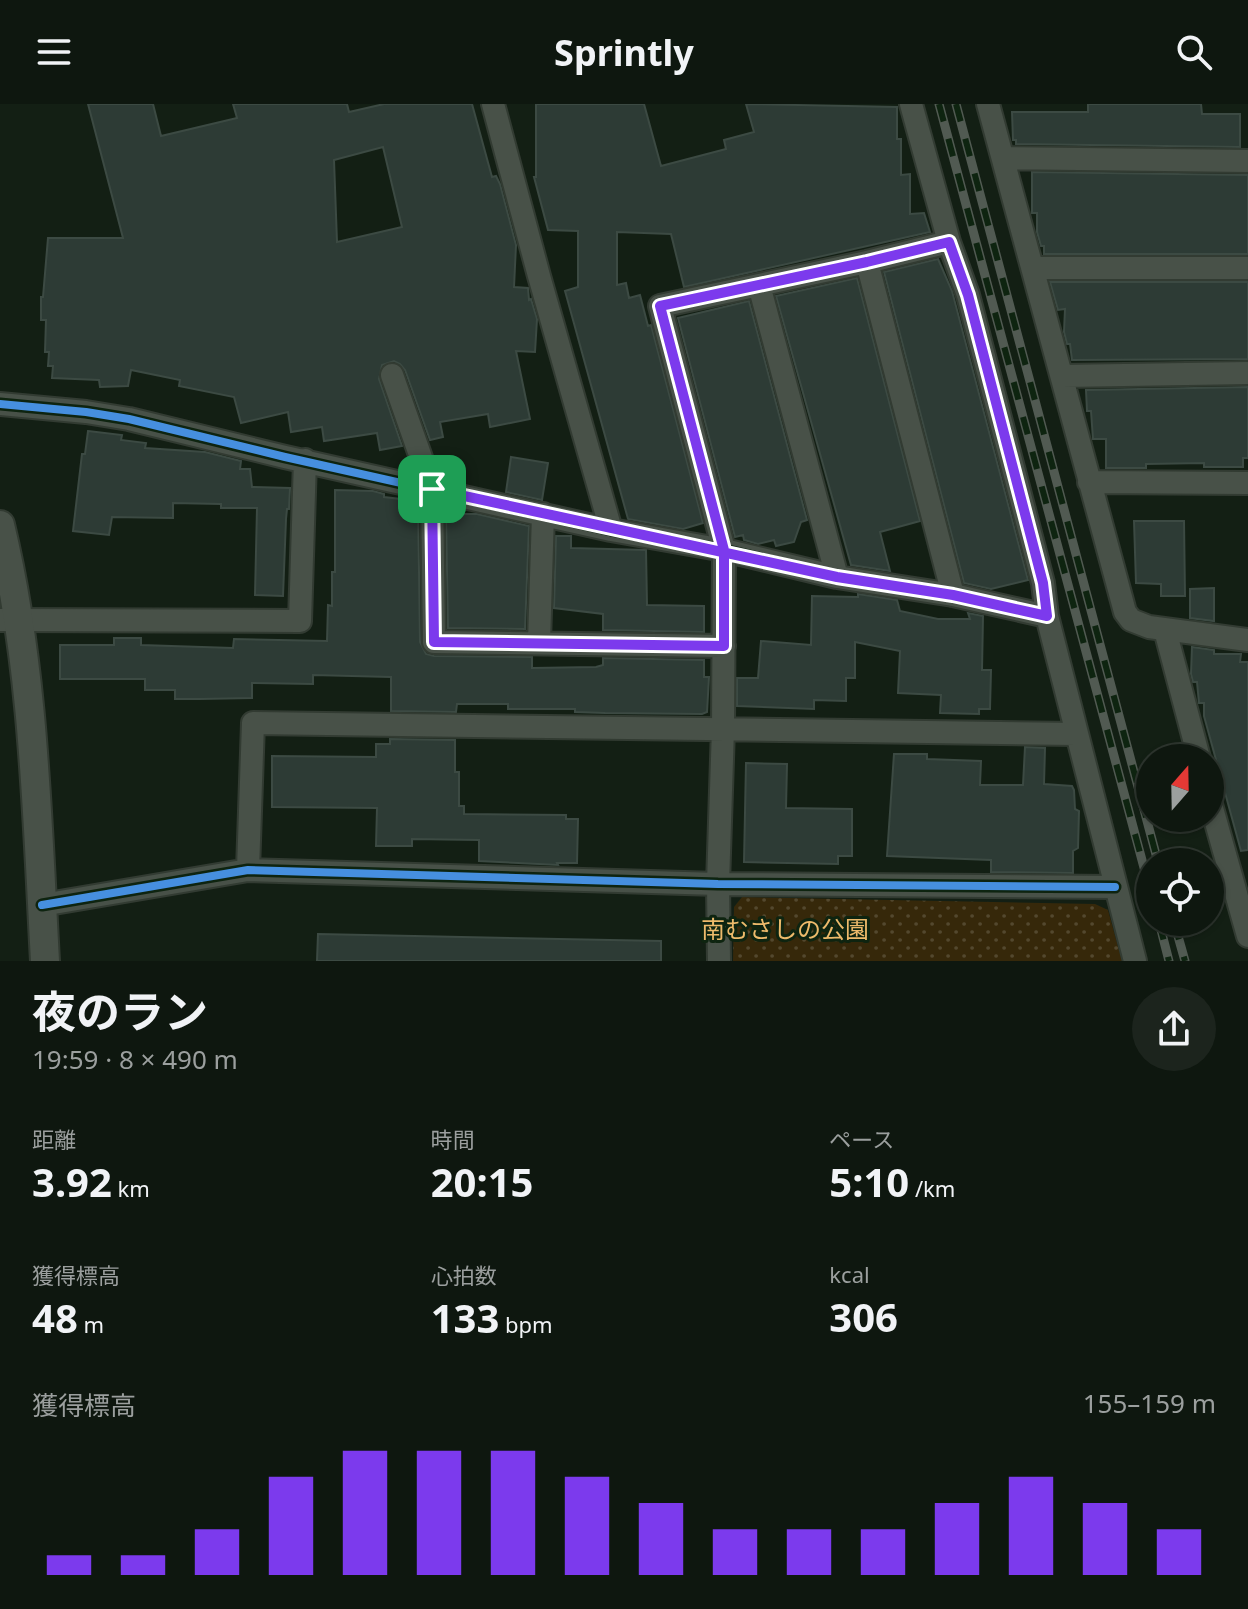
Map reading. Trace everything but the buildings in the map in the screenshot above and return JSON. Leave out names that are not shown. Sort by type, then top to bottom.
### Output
[{"type":"street","points":[[493,104],[611,530]]},
{"type":"street","points":[[911,104],[949,242],[968,295],[1043,583],[1047,616],[1135,961]]},
{"type":"street","points":[[988,104],[1125,612],[1140,625],[1248,640]]},
{"type":"street","points":[[1003,158],[1248,161]]},
{"type":"street","points":[[719,961],[724,550],[660,306],[949,242]]},
{"type":"street","points":[[867,262],[953,595]]},
{"type":"street","points":[[1033,268],[1248,268]]},
{"type":"street","points":[[759,285],[837,577]]},
{"type":"street","points":[[1063,376],[1248,373]]},
{"type":"street","points":[[392,375],[432,489],[434,642],[724,646]]},
{"type":"street","points":[[0,404],[129,419],[611,530],[724,550],[837,577],[953,595],[1047,616]]},
{"type":"street","points":[[10,620],[300,621],[305,460]]},
{"type":"street","points":[[1089,482],[1248,483]]},
{"type":"street","points":[[539,642],[543,514]]},
{"type":"street","points":[[0,525],[10,620],[32,750],[45,961]]},
{"type":"street","points":[[1165,630],[1195,744]]},
{"type":"street","points":[[248,870],[253,723],[1076,734]]},
{"type":"street","points":[[1223,832],[1238,870],[1248,936]]},
{"type":"street","points":[[42,905],[248,870],[718,884],[1115,887]]},
{"type":"green space","name":"南むさしの公園","points":[[742,897],[1095,904],[1108,910],[1122,961],[733,961],[734,907]]},
{"type":"railway","points":[[939,104],[1139,848]]},
{"type":"railway","points":[[956,104],[1154,848]]},
{"type":"railway","points":[[1163,936],[1169,961]]},
{"type":"railway","points":[[1178,936],[1185,961]]},
{"type":"cycle path","points":[[0,404],[129,419],[611,530],[724,550],[837,577],[953,595],[1047,616]]},
{"type":"cycle path","points":[[42,905],[248,870],[718,884],[1115,887]]},
{"type":"route","points":[[432,489],[434,642],[724,646],[724,550],[660,306],[949,242],[968,295],[1043,583],[1047,616],[953,595],[837,577],[724,550],[611,530],[432,489]]}]
